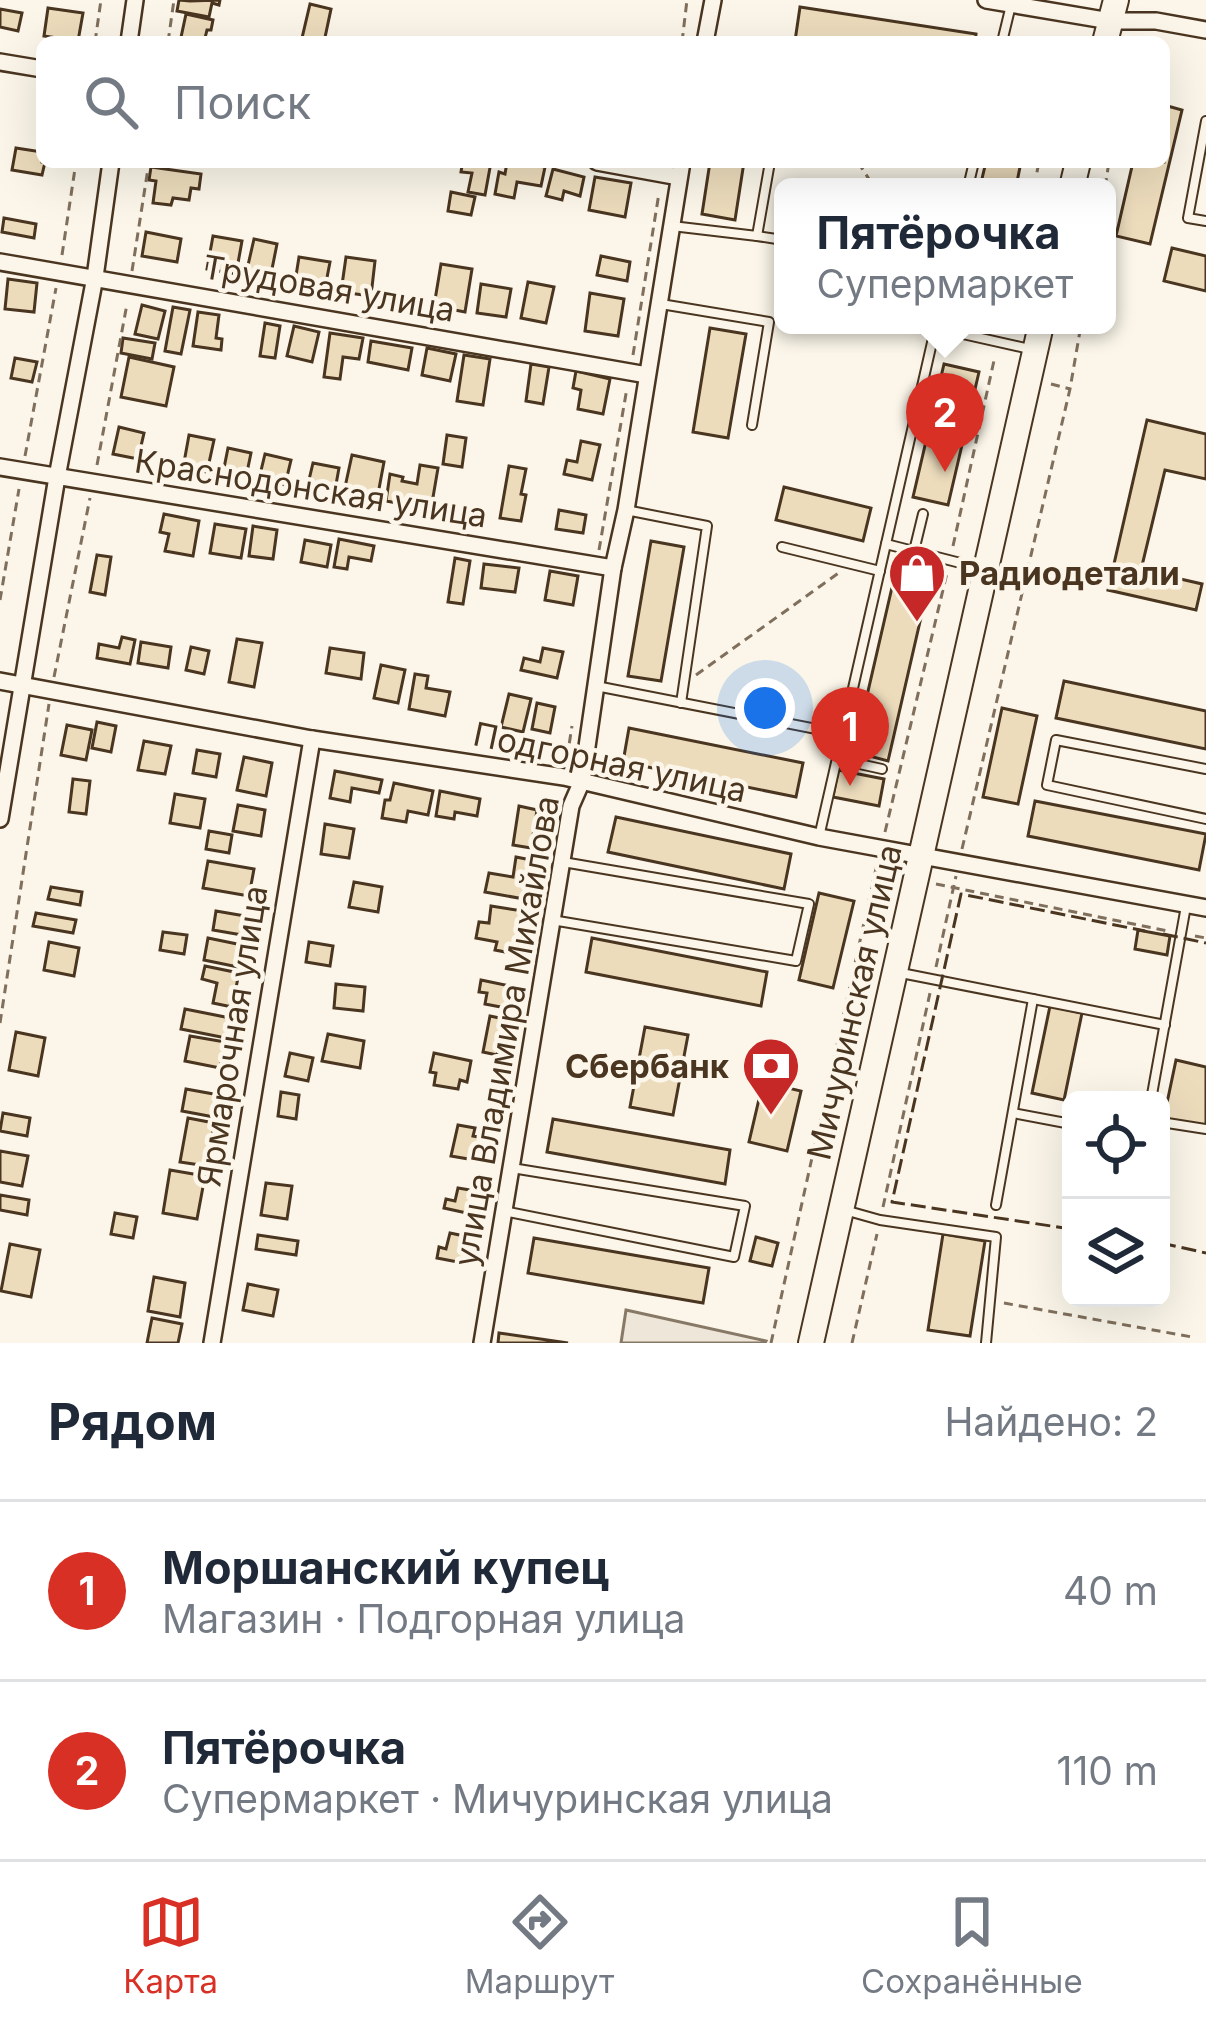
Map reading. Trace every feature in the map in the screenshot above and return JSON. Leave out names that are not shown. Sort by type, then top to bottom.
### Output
[{"type":"main road","name":"Мичуринская улица","points":[[811,1343],[1039,334]]},
{"type":"street","points":[[130,36],[136,0]]},
{"type":"street","points":[[706,36],[713,0]]},
{"type":"street","points":[[986,0],[1110,21],[1156,21],[1206,30]]},
{"type":"street","points":[[0,62],[36,68]]},
{"type":"street","points":[[0,819],[111,168]]},
{"type":"street","points":[[630,168],[662,174],[681,170]]},
{"type":"street","name":"улица Владимира Михайлова","points":[[482,1343],[562,861],[572,806],[582,781],[596,686],[605,567],[626,510],[639,373],[659,304],[681,170]]},
{"type":"street","name":"Трудовая улица","points":[[0,262],[639,373]]},
{"type":"street","name":"Краснодонская улица","points":[[0,467],[605,567]]},
{"type":"street","name":"Подгорная улица","points":[[0,680],[312,739],[564,777],[818,837],[918,868],[958,864],[1206,908]]},
{"type":"street","name":"Ярмарочная улица","points":[[212,1343],[312,739]]},
{"type":"lane","points":[[1004,36],[1012,4]]},
{"type":"lane","points":[[1206,121],[1187,218],[1206,221]]},
{"type":"lane","points":[[757,236],[769,168]]},
{"type":"lane","points":[[672,226],[774,238]]},
{"type":"lane","points":[[659,304],[770,322],[752,425]]},
{"type":"lane","points":[[818,837],[934,334]]},
{"type":"lane","points":[[969,334],[1035,350]]},
{"type":"lane","points":[[626,510],[707,526],[681,703]]},
{"type":"lane","points":[[914,551],[923,514]]},
{"type":"lane","points":[[886,544],[987,569]]},
{"type":"lane","points":[[782,548],[880,572]]},
{"type":"lane","points":[[596,686],[842,734]]},
{"type":"lane","points":[[1206,769],[1056,740],[1047,784],[1206,819]]},
{"type":"lane","points":[[837,759],[881,769]]},
{"type":"lane","points":[[552,920],[796,961],[809,904],[562,861]]},
{"type":"lane","points":[[1153,1091],[1186,904]]},
{"type":"lane","points":[[895,972],[1165,1024]]},
{"type":"lane","points":[[996,1204],[1033,999]]},
{"type":"lane","points":[[1012,1113],[1062,1122]]},
{"type":"lane","points":[[1170,1123],[1206,1129]]},
{"type":"lane","points":[[504,1211],[734,1257],[745,1206],[510,1168]]},
{"type":"lane","points":[[841,1209],[880,1220],[996,1237],[986,1343]]},
{"type":"path","points":[[95,36],[101,0]]},
{"type":"path","points":[[169,36],[174,0]]},
{"type":"path","points":[[683,36],[687,0]]},
{"type":"path","points":[[0,600],[75,168]]},
{"type":"path","points":[[0,1023],[51,689],[94,482],[148,168]]},
{"type":"path","points":[[605,567],[639,373],[662,174]]},
{"type":"path","points":[[852,1343],[1079,334]]},
{"type":"path","points":[[684,684],[851,564]]},
{"type":"path","points":[[564,777],[571,730]]},
{"type":"path","points":[[875,872],[918,868],[954,888],[1206,938]]},
{"type":"path","points":[[990,1301],[1192,1336]]},
{"type":"shaded area","points":[[626,1310],[766,1341],[621,1343]]},
{"type":"building","points":[[179,0],[220,0],[219,5],[212,3],[209,17],[177,11]]},
{"type":"building","points":[[310,4],[331,9],[325,36],[302,36]]},
{"type":"building","points":[[800,7],[976,34],[976,36],[796,36]]},
{"type":"building","points":[[48,8],[83,13],[79,36],[44,36]]},
{"type":"building","points":[[0,9],[22,13],[18,31],[0,27]]},
{"type":"building","points":[[186,14],[213,20],[206,36],[181,36]]},
{"type":"building","points":[[1170,107],[1182,110],[1170,160]]},
{"type":"building","points":[[16,148],[36,151],[36,168],[44,168],[42,175],[12,170]]},
{"type":"building","points":[[151,168],[201,174],[199,189],[191,188],[189,200],[173,198],[171,205],[153,203],[156,181],[149,180]]},
{"type":"building","points":[[462,168],[490,168],[485,195],[468,192],[472,173],[461,172]]},
{"type":"building","points":[[506,168],[545,168],[541,186],[517,182],[514,198],[495,194],[499,172],[505,174]]},
{"type":"building","points":[[709,168],[743,168],[735,220],[702,214]]},
{"type":"building","points":[[985,168],[1020,168],[1018,178],[982,178]]},
{"type":"building","points":[[1132,168],[1168,168],[1150,244],[1116,236]]},
{"type":"building","points":[[553,169],[584,177],[580,196],[564,191],[562,200],[546,196]]},
{"type":"building","points":[[595,177],[631,183],[625,217],[589,210]]},
{"type":"building","points":[[451,192],[475,197],[471,215],[448,211]]},
{"type":"building","points":[[4,218],[36,224],[34,238],[2,232]]},
{"type":"building","points":[[146,232],[181,239],[177,262],[142,256]]},
{"type":"building","points":[[213,236],[242,241],[236,274],[207,269]]},
{"type":"building","points":[[254,239],[277,244],[270,279],[246,274]]},
{"type":"building","points":[[1172,248],[1206,256],[1206,291],[1164,281]]},
{"type":"building","points":[[601,256],[630,262],[627,281],[597,275]]},
{"type":"building","points":[[299,257],[330,262],[325,288],[295,282]]},
{"type":"building","points":[[346,257],[375,261],[371,296],[341,292]]},
{"type":"building","points":[[441,264],[472,269],[465,312],[434,306]]},
{"type":"building","points":[[8,279],[37,283],[34,312],[5,309]]},
{"type":"building","points":[[528,282],[554,287],[546,323],[521,318]]},
{"type":"building","points":[[481,284],[511,289],[506,317],[477,313]]},
{"type":"building","points":[[590,293],[624,299],[618,336],[585,331]]},
{"type":"building","points":[[142,305],[165,311],[158,339],[135,334]]},
{"type":"building","points":[[173,307],[190,310],[181,354],[165,351]]},
{"type":"building","points":[[198,312],[219,315],[216,338],[222,339],[221,350],[193,346]]},
{"type":"building","points":[[265,323],[280,326],[275,358],[260,356]]},
{"type":"building","points":[[294,326],[319,332],[312,362],[287,356]]},
{"type":"building","points":[[710,328],[746,334],[728,438],[693,432]]},
{"type":"building","points":[[330,333],[363,338],[359,359],[343,357],[340,379],[324,377]]},
{"type":"building","points":[[123,338],[155,343],[152,359],[121,353]]},
{"type":"building","points":[[371,341],[412,348],[408,370],[368,362]]},
{"type":"building","points":[[427,348],[456,354],[450,381],[422,375]]},
{"type":"building","points":[[464,355],[490,359],[483,405],[457,401]]},
{"type":"building","points":[[129,357],[174,367],[166,406],[121,397]]},
{"type":"building","points":[[15,358],[37,362],[32,382],[11,378]]},
{"type":"building","points":[[531,364],[549,367],[543,404],[526,401]]},
{"type":"building","points":[[944,364],[979,372],[948,505],[913,497]]},
{"type":"building","points":[[576,371],[610,379],[603,414],[578,409],[581,390],[573,388]]},
{"type":"building","points":[[1147,420],[1206,434],[1206,479],[1165,470],[1141,570],[1202,584],[1196,610],[1108,590]]},
{"type":"building","points":[[119,427],[144,433],[138,459],[113,454]]},
{"type":"building","points":[[189,435],[214,440],[207,472],[183,468]]},
{"type":"building","points":[[447,435],[466,438],[462,467],[443,464]]},
{"type":"building","points":[[581,441],[600,445],[592,480],[564,474],[567,460],[577,462]]},
{"type":"building","points":[[228,448],[251,453],[246,477],[223,473]]},
{"type":"building","points":[[265,454],[291,460],[285,485],[259,479]]},
{"type":"building","points":[[352,455],[384,462],[378,494],[345,487]]},
{"type":"building","points":[[313,463],[339,468],[335,490],[308,484]]},
{"type":"building","points":[[420,465],[438,468],[431,509],[386,501],[390,474],[417,484]]},
{"type":"building","points":[[509,466],[526,469],[521,521],[500,518]]},
{"type":"building","points":[[784,487],[871,508],[863,541],[776,520]]},
{"type":"building","points":[[559,510],[586,515],[583,533],[556,529]]},
{"type":"building","points":[[164,514],[199,521],[193,556],[165,551],[169,534],[160,532]]},
{"type":"building","points":[[215,524],[246,529],[241,558],[210,553]]},
{"type":"building","points":[[253,526],[277,530],[273,559],[249,556]]},
{"type":"building","points":[[339,539],[374,546],[371,561],[349,557],[347,569],[334,567]]},
{"type":"building","points":[[305,540],[331,545],[327,567],[301,562]]},
{"type":"building","points":[[651,541],[684,547],[661,681],[628,676]]},
{"type":"building","points":[[97,555],[111,557],[105,595],[90,592]]},
{"type":"building","points":[[455,558],[470,561],[463,604],[448,602]]},
{"type":"building","points":[[484,564],[519,568],[515,592],[481,588]]},
{"type":"building","points":[[550,571],[578,576],[573,605],[545,600]]},
{"type":"building","points":[[893,583],[927,591],[888,761],[854,752]]},
{"type":"building","points":[[122,637],[135,640],[130,664],[97,658],[99,644],[119,648]]},
{"type":"building","points":[[237,639],[262,643],[254,687],[229,682]]},
{"type":"building","points":[[141,642],[171,647],[168,668],[138,663]]},
{"type":"building","points":[[191,647],[209,651],[204,674],[186,670]]},
{"type":"building","points":[[330,648],[364,653],[361,679],[326,673]]},
{"type":"building","points":[[543,648],[563,652],[557,678],[521,670],[524,658],[540,662]]},
{"type":"building","points":[[381,665],[405,670],[398,703],[374,698]]},
{"type":"building","points":[[415,674],[428,676],[426,688],[450,692],[445,716],[409,709]]},
{"type":"building","points":[[1064,681],[1206,711],[1206,749],[1056,718]]},
{"type":"building","points":[[509,694],[531,699],[523,732],[501,727]]},
{"type":"building","points":[[537,703],[555,707],[550,733],[532,729]]},
{"type":"building","points":[[1002,708],[1037,716],[1018,804],[983,797]]},
{"type":"building","points":[[97,722],[116,726],[111,752],[92,748]]},
{"type":"building","points":[[67,725],[92,730],[86,760],[61,755]]},
{"type":"building","points":[[629,728],[803,763],[796,797],[623,762]]},
{"type":"building","points":[[144,741],[171,746],[165,774],[138,770]]},
{"type":"building","points":[[197,750],[220,754],[216,777],[193,773]]},
{"type":"building","points":[[244,757],[272,763],[266,796],[237,790]]},
{"type":"building","points":[[838,770],[884,779],[879,806],[833,797]]},
{"type":"building","points":[[335,771],[382,780],[379,793],[352,788],[350,802],[330,798]]},
{"type":"building","points":[[73,779],[90,781],[86,814],[69,812]]},
{"type":"building","points":[[394,783],[433,791],[428,815],[408,811],[406,822],[382,818]]},
{"type":"building","points":[[440,791],[480,799],[477,816],[455,812],[454,819],[436,816]]},
{"type":"building","points":[[175,794],[205,799],[200,828],[170,823]]},
{"type":"building","points":[[1035,801],[1206,834],[1199,870],[1028,836]]},
{"type":"building","points":[[238,805],[265,810],[261,836],[233,831]]},
{"type":"building","points":[[519,806],[537,810],[531,848],[513,845]]},
{"type":"building","points":[[616,817],[791,854],[784,889],[608,852]]},
{"type":"building","points":[[325,824],[354,829],[349,858],[321,854]]},
{"type":"building","points":[[209,831],[232,835],[229,853],[206,849]]},
{"type":"building","points":[[516,857],[531,860],[524,899],[485,892],[489,873],[513,877]]},
{"type":"building","points":[[208,861],[254,869],[249,896],[203,888]]},
{"type":"building","points":[[354,882],[382,887],[378,912],[349,907]]},
{"type":"building","points":[[51,887],[82,892],[80,905],[48,899]]},
{"type":"building","points":[[819,893],[854,901],[833,988],[799,980]]},
{"type":"building","points":[[491,906],[523,911],[516,954],[495,950],[497,942],[476,938],[479,922],[489,923]]},
{"type":"building","points":[[216,911],[245,916],[242,935],[213,930]]},
{"type":"building","points":[[36,913],[76,920],[73,933],[33,926]]},
{"type":"building","points":[[1138,930],[1170,936],[1167,955],[1135,949]]},
{"type":"building","points":[[163,932],[187,935],[184,954],[160,950]]},
{"type":"building","points":[[208,938],[242,945],[238,967],[204,960]]},
{"type":"building","points":[[592,938],[767,972],[761,1006],[586,972]]},
{"type":"building","points":[[49,942],[79,948],[74,976],[44,970]]},
{"type":"building","points":[[309,942],[333,946],[330,966],[306,962]]},
{"type":"building","points":[[205,966],[239,973],[232,1007],[213,1003],[217,983],[202,979]]},
{"type":"building","points":[[481,980],[510,986],[506,1008],[485,1004],[487,993],[479,992]]},
{"type":"building","points":[[336,984],[365,987],[363,1011],[334,1008]]},
{"type":"building","points":[[1050,1006],[1082,1013],[1062,1100],[1032,1093]]},
{"type":"building","points":[[185,1009],[230,1018],[226,1038],[181,1029]]},
{"type":"building","points":[[490,1016],[504,1019],[497,1055],[483,1052]]},
{"type":"building","points":[[645,1027],[688,1035],[673,1115],[630,1107]]},
{"type":"building","points":[[16,1032],[45,1038],[38,1076],[9,1070]]},
{"type":"building","points":[[328,1034],[364,1041],[360,1068],[322,1061]]},
{"type":"building","points":[[190,1036],[225,1042],[220,1068],[185,1061]]},
{"type":"building","points":[[290,1053],[313,1058],[308,1081],[285,1076]]},
{"type":"building","points":[[434,1053],[471,1061],[467,1082],[460,1080],[458,1089],[434,1085],[436,1073],[430,1072]]},
{"type":"building","points":[[1176,1060],[1206,1067],[1206,1131],[1170,1123]]},
{"type":"building","points":[[763,1082],[801,1091],[787,1151],[749,1142]]},
{"type":"building","points":[[186,1089],[219,1095],[214,1117],[182,1111]]},
{"type":"building","points":[[281,1092],[299,1095],[296,1119],[278,1116]]},
{"type":"building","points":[[3,1113],[30,1118],[27,1136],[0,1131]]},
{"type":"building","points":[[188,1118],[214,1123],[207,1166],[180,1162]]},
{"type":"building","points":[[553,1119],[730,1150],[725,1184],[547,1152]]},
{"type":"building","points":[[458,1125],[475,1128],[473,1136],[484,1138],[480,1161],[451,1156]]},
{"type":"building","points":[[0,1151],[28,1156],[22,1186],[0,1182]]},
{"type":"building","points":[[170,1170],[205,1176],[197,1219],[163,1213]]},
{"type":"building","points":[[266,1183],[292,1186],[287,1219],[261,1215]]},
{"type":"building","points":[[458,1188],[476,1191],[471,1214],[444,1208],[446,1199],[455,1201]]},
{"type":"building","points":[[0,1195],[29,1200],[27,1215],[0,1210]]},
{"type":"building","points":[[115,1213],[137,1217],[133,1238],[111,1234]]},
{"type":"building","points":[[450,1233],[469,1237],[463,1263],[437,1258],[439,1247],[446,1249]]},
{"type":"building","points":[[943,1234],[985,1241],[970,1336],[928,1330]]},
{"type":"building","points":[[258,1235],[298,1241],[296,1255],[256,1249]]},
{"type":"building","points":[[756,1237],[778,1243],[772,1266],[750,1261]]},
{"type":"building","points":[[534,1238],[709,1268],[703,1303],[528,1273]]},
{"type":"building","points":[[10,1244],[40,1250],[31,1297],[1,1291]]},
{"type":"building","points":[[154,1277],[185,1283],[180,1317],[148,1311]]},
{"type":"building","points":[[248,1284],[278,1290],[273,1316],[243,1310]]},
{"type":"building","points":[[152,1318],[182,1324],[178,1343],[147,1343]]},
{"type":"building","points":[[499,1333],[568,1343],[498,1343]]},
{"type":"fence","points":[[1062,1228],[892,1202],[961,894],[1145,931]]},
{"type":"fence","points":[[1163,934],[1206,943]]},
{"type":"fence","points":[[1170,1245],[1206,1253]]},
{"type":"place","name":"Пятёрочка","points":[[945,472]]},
{"type":"place","name":"Радиодетали","points":[[917,624]]},
{"type":"place","name":"Моршанский купец","points":[[850,786]]},
{"type":"place","name":"Сбербанк","points":[[771,1117]]}]
